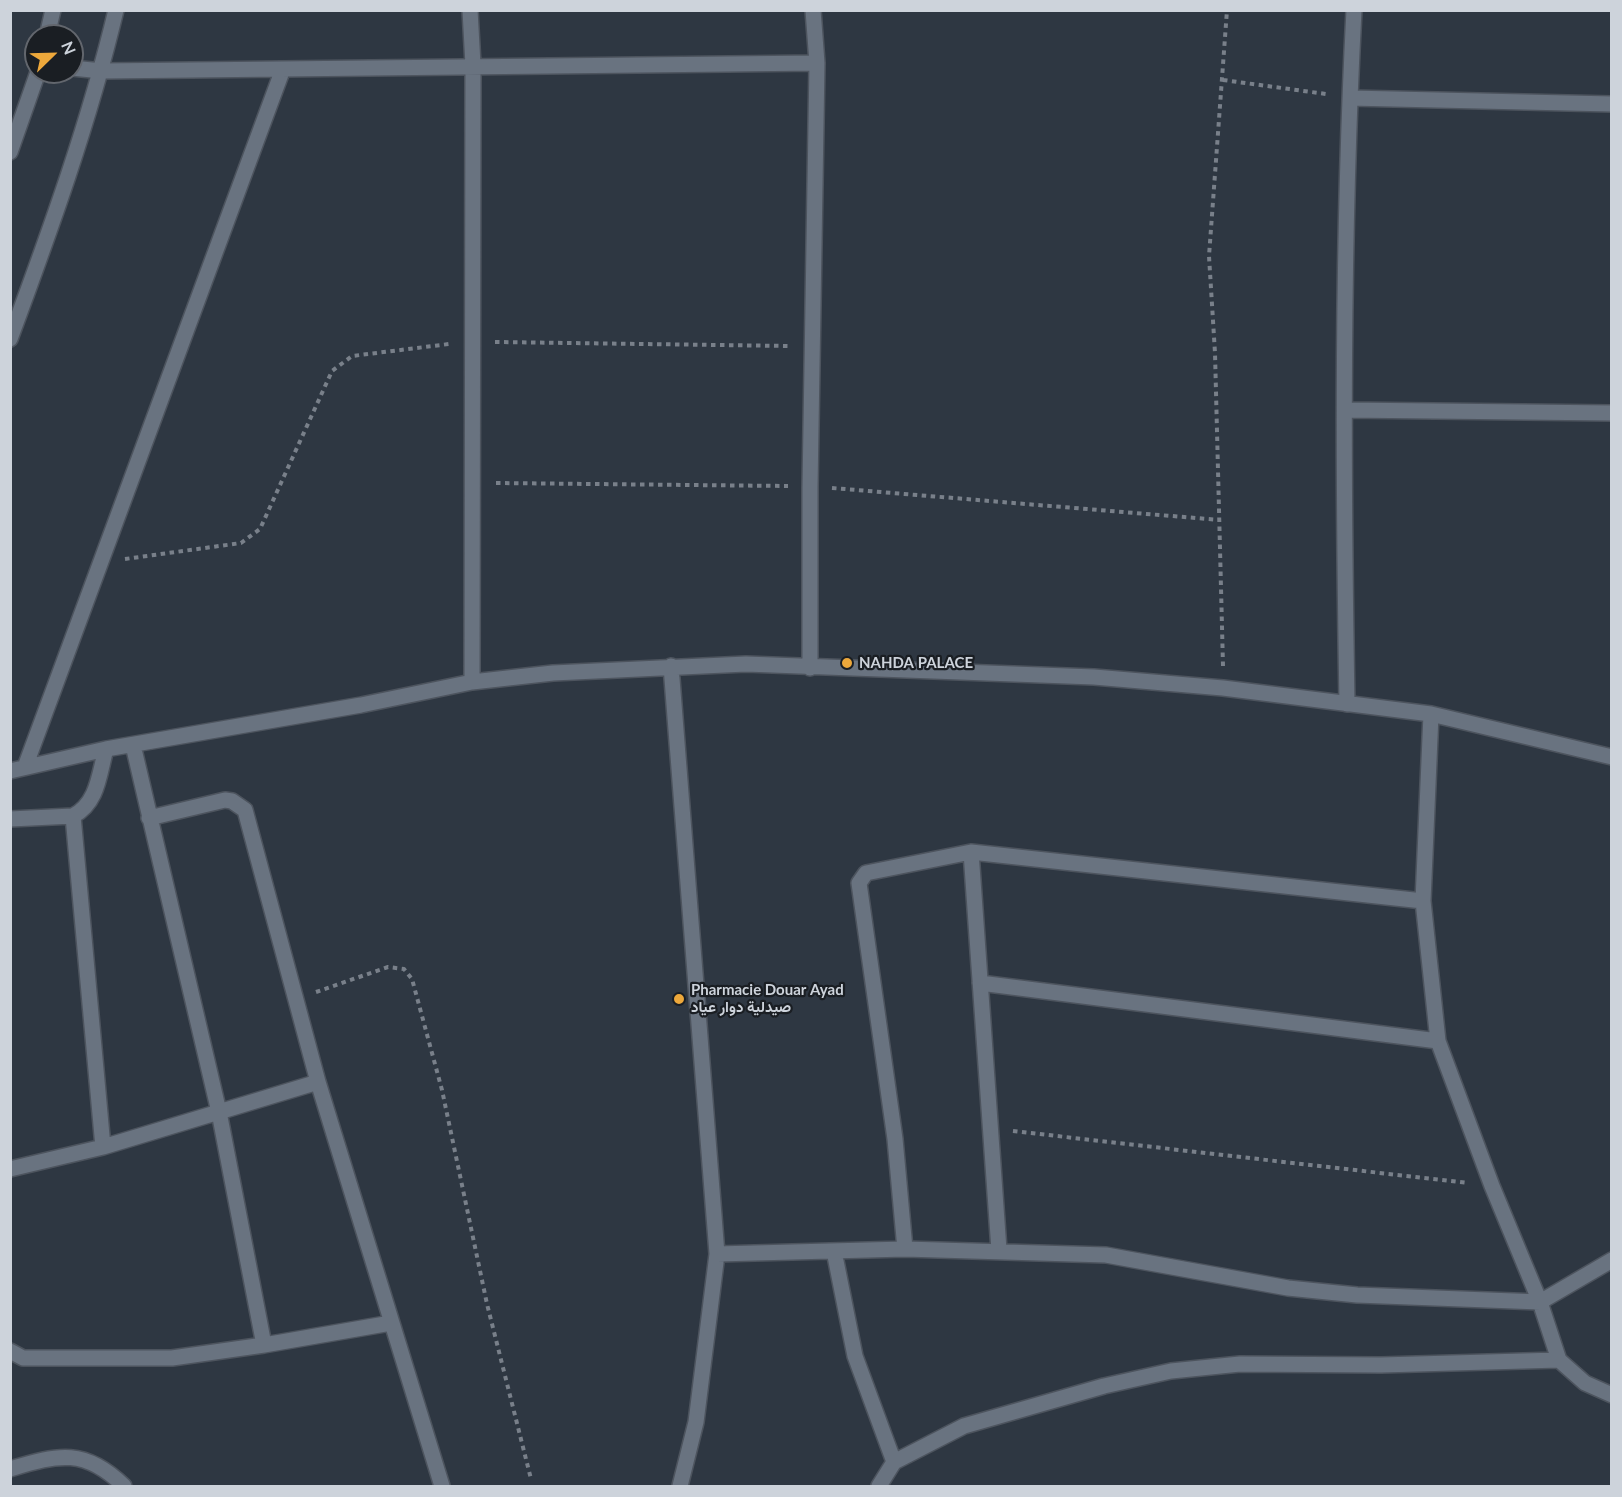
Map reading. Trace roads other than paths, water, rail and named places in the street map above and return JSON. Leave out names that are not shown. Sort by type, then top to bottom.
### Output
[{"type":"street","points":[[10,339],[54,221],[102,71],[116,10]]},
{"type":"street","points":[[470,10],[473,65],[472,682]]},
{"type":"street","points":[[810,668],[810,486],[817,63],[813,10]]},
{"type":"street","points":[[1347,704],[1343,485],[1350,98],[1354,10]]},
{"type":"street","points":[[84,69],[102,71],[473,65],[817,63]]},
{"type":"street","points":[[18,769],[101,562],[283,69]]},
{"type":"street","points":[[10,152],[34,84]]},
{"type":"street","points":[[1350,98],[1611,104]]},
{"type":"street","points":[[1346,410],[1611,413]]},
{"type":"street","points":[[18,769],[106,749],[361,705],[472,682],[553,673],[746,664],[1094,677],[1223,688],[1431,714],[1611,757]]},
{"type":"street","points":[[671,666],[717,1254],[696,1422],[680,1486]]},
{"type":"street","points":[[1431,714],[1424,901],[1438,1041],[1492,1186],[1540,1302],[1558,1360],[1585,1383],[1611,1395]]},
{"type":"street","points":[[133,745],[219,1112],[264,1346]]},
{"type":"street","points":[[10,819],[73,816],[81,812],[93,798],[106,749]]},
{"type":"street","points":[[149,818],[225,800],[232,801],[245,810],[318,1082],[390,1323],[442,1486]]},
{"type":"street","points":[[73,816],[102,1147]]},
{"type":"street","points":[[906,1249],[895,1139],[859,883],[866,873],[971,852],[1424,901]]},
{"type":"street","points":[[971,852],[999,1250]]},
{"type":"street","points":[[980,983],[1438,1041]]},
{"type":"street","points":[[10,1169],[102,1147],[318,1082]]},
{"type":"street","points":[[717,1254],[906,1249],[1106,1255],[1322,1292],[1540,1302],[1611,1260]]},
{"type":"street","points":[[834,1251],[855,1356],[894,1462]]},
{"type":"street","points":[[10,1351],[23,1358],[112,1360],[172,1358],[264,1346],[390,1323]]},
{"type":"street","points":[[879,1486],[894,1462],[964,1426],[1104,1386],[1171,1371],[1240,1364],[1381,1365],[1558,1360]]},
{"type":"street","points":[[10,1469],[48,1458],[74,1456],[105,1469],[124,1486]]},
{"type":"place","name":"NAHDA PALACE","points":[[847,663]]},
{"type":"place","name":"Pharmacie Douar Ayad صيدلية دوار عياد","points":[[679,999]]}]
